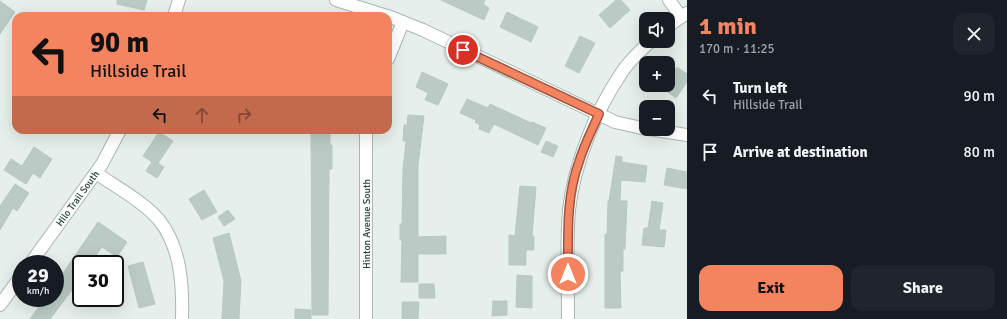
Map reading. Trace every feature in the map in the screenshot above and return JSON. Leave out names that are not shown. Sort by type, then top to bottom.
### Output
[{"type":"street","points":[[175,12],[179,0]]},
{"type":"street","points":[[336,0],[374,12]]},
{"type":"street","points":[[669,0],[684,15],[675,21]]},
{"type":"street","points":[[392,18],[616,122],[639,127]]},
{"type":"street","points":[[392,49],[403,22]]},
{"type":"street","points":[[568,319],[569,210],[578,162],[599,114],[622,71],[643,48]]},
{"type":"street","points":[[675,133],[687,135]]},
{"type":"street","name":"Hilo Trail South","points":[[37,255],[96,173],[118,134]]},
{"type":"street","name":"Hinton Avenue South","points":[[366,134],[366,319]]},
{"type":"street","points":[[96,173],[144,206],[159,220],[168,232],[175,250],[183,288],[182,319]]},
{"type":"street","points":[[0,305],[12,288]]},
{"type":"building","points":[[117,0],[147,0],[144,10],[117,4]]},
{"type":"building","points":[[441,0],[485,0],[483,4],[489,8],[484,20]]},
{"type":"building","points":[[616,0],[621,0],[630,10],[610,28],[599,15]]},
{"type":"building","points":[[0,1],[15,12],[12,12],[12,16],[0,34]]},
{"type":"building","points":[[507,12],[538,27],[531,42],[500,27]]},
{"type":"building","points":[[580,36],[595,43],[579,73],[565,66]]},
{"type":"building","points":[[677,67],[687,74],[687,82],[676,98],[668,92],[675,92],[675,70]]},
{"type":"building","points":[[422,72],[448,84],[438,105],[425,100],[428,93],[416,87]]},
{"type":"building","points":[[467,99],[488,108],[490,104],[531,123],[532,122],[546,128],[538,145],[494,124],[489,133],[479,129],[480,125],[475,122],[476,120],[460,113]]},
{"type":"building","points":[[408,115],[424,116],[418,165],[418,237],[446,236],[446,254],[418,254],[418,282],[401,282],[402,240],[400,240],[400,224],[402,224],[403,169],[406,141],[403,141],[404,125],[407,125]]},
{"type":"building","points":[[158,134],[162,134],[173,141],[158,163],[164,167],[157,178],[146,171],[152,162],[143,156]]},
{"type":"building","points":[[311,134],[330,134],[330,145],[332,145],[332,169],[329,169],[328,315],[312,315]]},
{"type":"building","points":[[546,141],[558,146],[553,157],[541,152]]},
{"type":"building","points":[[34,147],[52,159],[40,178],[33,173],[26,184],[4,170],[11,159],[22,166]]},
{"type":"building","points":[[616,156],[622,157],[622,162],[647,166],[645,182],[621,180],[620,201],[627,201],[625,249],[623,249],[623,271],[620,271],[621,308],[605,308],[605,234],[607,234],[608,201]]},
{"type":"building","points":[[667,168],[687,172],[687,189],[664,185]]},
{"type":"building","points":[[15,184],[29,193],[17,211],[13,208],[0,230],[0,206]]},
{"type":"building","points":[[520,186],[536,187],[532,236],[534,236],[534,250],[526,250],[526,265],[509,265],[509,235],[515,236]]},
{"type":"building","points":[[204,190],[217,212],[202,220],[189,199]]},
{"type":"building","points":[[652,201],[663,203],[659,230],[666,230],[664,247],[642,245],[644,228],[648,228]]},
{"type":"building","points":[[228,210],[235,219],[224,226],[218,217]]},
{"type":"building","points":[[98,222],[127,242],[118,255],[114,255],[102,247],[96,255],[75,255]]},
{"type":"building","points":[[229,233],[241,281],[239,319],[222,319],[224,281],[213,238]]},
{"type":"building","points":[[72,260],[72,290],[64,300],[64,272]]},
{"type":"building","points":[[143,262],[155,304],[139,308],[128,266]]},
{"type":"building","points":[[517,275],[532,276],[532,308],[516,307]]},
{"type":"building","points":[[419,284],[434,284],[435,298],[419,298]]},
{"type":"building","points":[[493,301],[507,301],[507,315],[492,316]]},
{"type":"building","points":[[402,302],[419,302],[418,319],[402,319]]},
{"type":"building","points":[[39,307],[59,307],[50,319],[30,319]]},
{"type":"building","points":[[295,309],[311,310],[311,319],[295,319]]},
{"type":"route","points":[[463,50],[599,114],[578,162],[573,186],[569,210],[568,274]]}]
